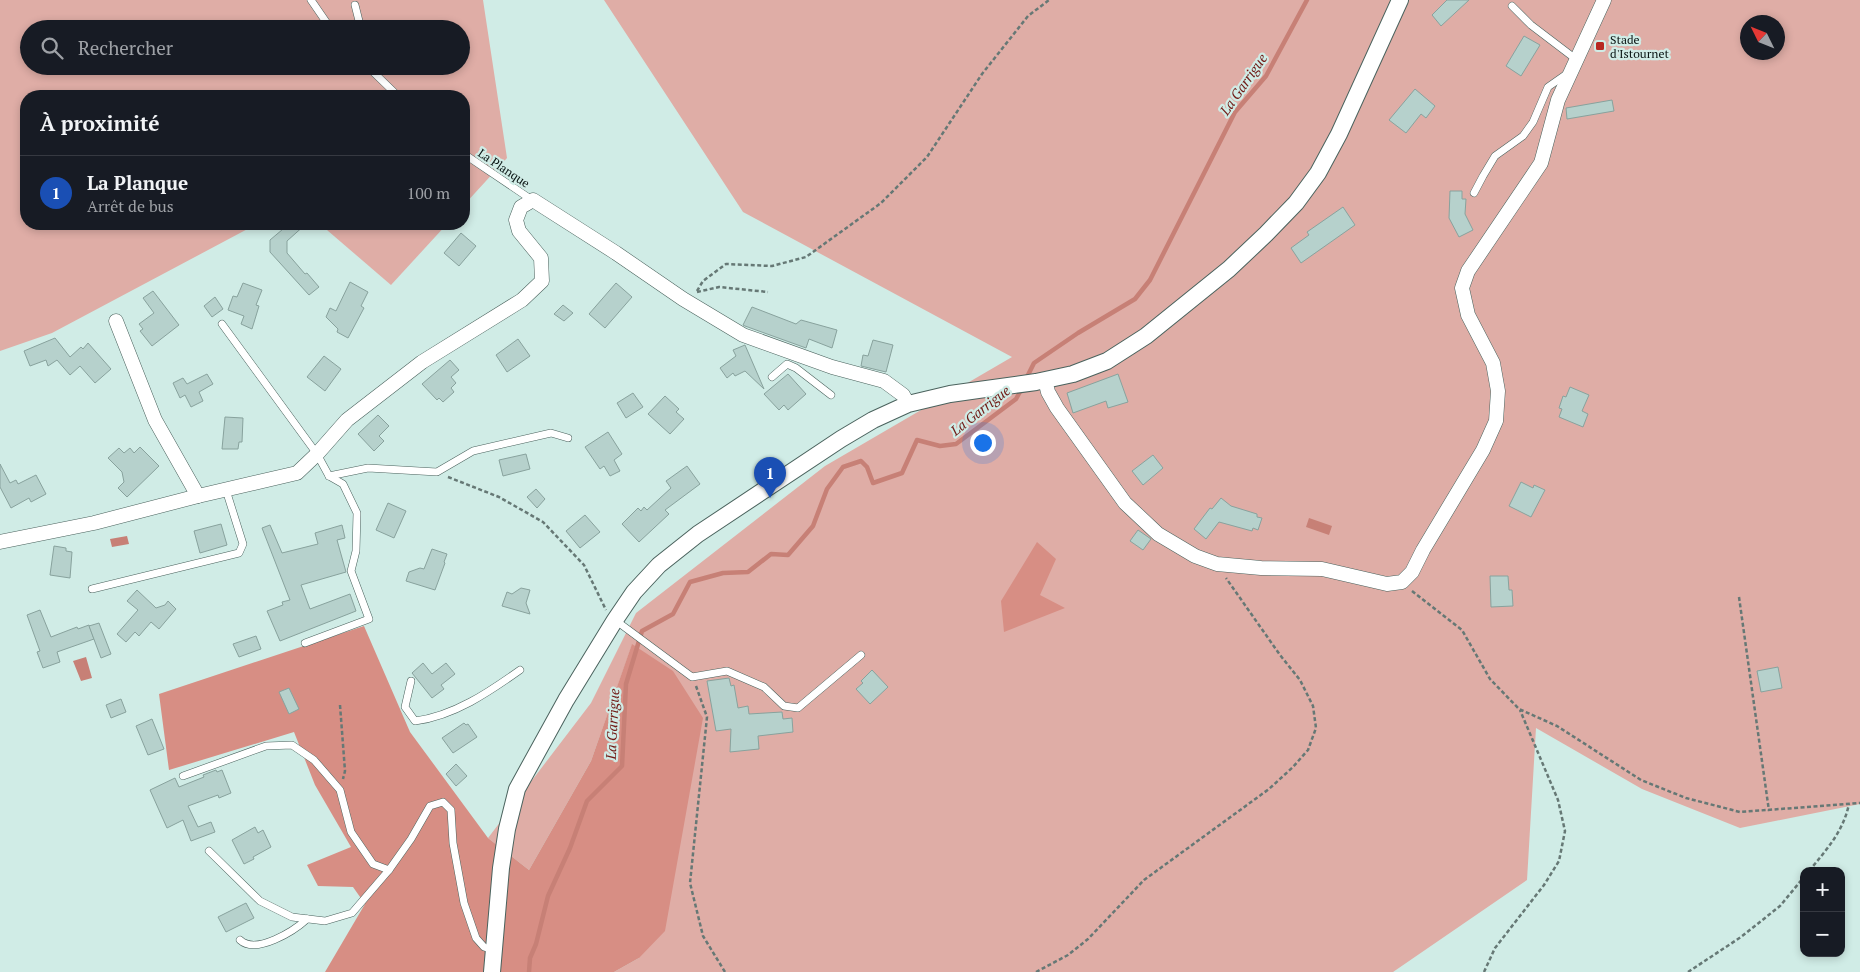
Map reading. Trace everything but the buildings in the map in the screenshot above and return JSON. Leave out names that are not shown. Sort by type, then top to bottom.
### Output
[{"type":"street","points":[[492,972],[500,868],[506,829],[517,789],[566,700],[634,592],[660,565],[698,534],[841,439],[873,420],[908,404],[950,394],[1040,381],[1072,374],[1107,361],[1146,336],[1229,269],[1296,203],[1318,173],[1343,126],[1400,0]]},
{"type":"street","points":[[1040,381],[1125,503],[1158,534],[1195,556],[1217,564],[1261,568],[1322,569],[1387,584],[1402,582],[1412,572],[1423,550],[1483,450],[1496,421],[1498,391],[1493,363],[1468,314],[1462,288],[1468,270],[1541,163],[1558,100],[1604,0]]},
{"type":"street","points":[[0,542],[94,523],[297,473],[317,454],[347,420],[422,362],[522,300],[542,281],[540,258],[519,231],[516,220],[521,207],[532,200],[616,253],[683,299],[743,335],[832,367],[884,382],[903,395],[908,404]]},
{"type":"street","points":[[116,321],[155,420],[198,496]]},
{"type":"lane","points":[[311,0],[325,20]]},
{"type":"lane","points":[[355,5],[359,20]]},
{"type":"lane","points":[[1474,193],[1495,156],[1523,136],[1532,122],[1548,87],[1574,65],[1512,6]]},
{"type":"lane","points":[[376,75],[392,90]]},
{"type":"lane","name":"La Planque","points":[[470,158],[532,200]]},
{"type":"lane","points":[[222,324],[317,454],[329,476],[342,484],[356,513],[356,551],[351,571],[369,619],[304,643]]},
{"type":"lane","points":[[772,377],[787,364],[796,368],[831,396]]},
{"type":"lane","points":[[329,476],[368,468],[438,472],[474,451],[551,433],[568,438]]},
{"type":"lane","points":[[92,589],[239,553],[243,544],[226,490]]},
{"type":"lane","points":[[615,620],[692,676],[727,671],[764,687],[784,706],[798,708],[861,655]]},
{"type":"lane","points":[[410,680],[405,707],[415,721],[431,719],[483,696],[520,670]]},
{"type":"lane","points":[[183,776],[266,746],[292,745],[314,760],[340,790],[351,832],[373,864],[389,870]]},
{"type":"lane","points":[[209,851],[260,901],[292,917],[325,921],[352,913],[389,870],[430,806],[443,802],[451,810],[453,843],[464,903],[476,938],[484,948],[494,950]]},
{"type":"lane","points":[[240,940],[244,944],[255,945],[275,939],[296,929],[307,919]]},
{"type":"path","points":[[696,292],[703,281],[726,264],[772,266],[806,257],[881,203],[928,157],[982,74],[1028,16],[1049,0]]},
{"type":"path","points":[[683,299],[696,292],[720,287],[768,292]]},
{"type":"path","points":[[438,472],[499,497],[543,522],[584,565],[605,609],[615,620]]},
{"type":"path","points":[[1036,972],[1068,955],[1088,939],[1144,880],[1269,789],[1308,750],[1316,728],[1313,706],[1309,697],[1300,680],[1235,593],[1217,564]]},
{"type":"path","points":[[1402,582],[1419,598],[1462,630],[1490,679],[1519,709],[1558,800],[1565,831],[1559,861],[1544,885],[1495,948],[1484,972]]},
{"type":"path","points":[[1739,597],[1770,811]]},
{"type":"path","points":[[692,676],[707,717],[690,883],[703,936],[725,972]]},
{"type":"path","points":[[340,705],[346,771],[340,790]]},
{"type":"path","points":[[1519,709],[1557,726],[1641,780],[1686,798],[1740,812],[1860,803]]},
{"type":"path","points":[[1812,867],[1831,844],[1845,821],[1849,804]]},
{"type":"path","points":[[1688,972],[1757,925],[1780,906],[1800,882]]},
{"type":"shaded area","points":[[0,0],[483,0],[507,158],[470,198],[470,90],[20,90],[20,230],[246,230],[52,333],[0,351]]},
{"type":"shaded area","points":[[604,0],[1860,0],[1860,804],[1740,828],[1642,789],[1536,728],[1527,880],[1393,972],[614,972],[639,958],[632,645],[591,761],[529,870],[488,838],[591,703],[636,613],[825,466],[1012,357],[743,212]]},
{"type":"shaded area","points":[[327,230],[441,230],[391,285]]},
{"type":"shaded area","points":[[1309,518],[1332,526],[1329,535],[1306,527]]},
{"type":"shaded area","points":[[127,536],[129,544],[112,547],[110,539]]},
{"type":"shaded area","points":[[1037,542],[1056,559],[1040,595],[1065,608],[1004,632],[1001,601]]},
{"type":"shaded area","points":[[364,626],[410,732],[488,838],[529,870],[591,761],[632,644],[673,671],[703,718],[665,931],[639,958],[614,972],[325,972],[365,904],[353,887],[318,886],[307,865],[351,847],[315,785],[294,732],[169,770],[159,694]]},
{"type":"shaded area","points":[[86,657],[92,678],[81,681],[73,661]]},
{"type":"waterway","name":"La Garrigue","points":[[1026,379],[1034,363],[1078,333],[1135,299],[1150,280],[1235,112],[1266,76],[1307,0]]},
{"type":"waterway","name":"La Garrigue","points":[[529,972],[530,958],[536,944],[548,896],[570,848],[587,801],[622,766],[626,684],[642,631],[673,614],[690,582],[723,573],[748,572],[771,554],[788,555],[813,526],[827,489],[843,467],[861,461],[867,467],[873,483],[902,473],[917,440],[940,446],[956,444],[1016,399],[1022,388]]},
{"type":"place","name":"Stade d'Istournet","points":[[1600,46]]},
{"type":"place","name":"La Planque","points":[[770,498]]}]
